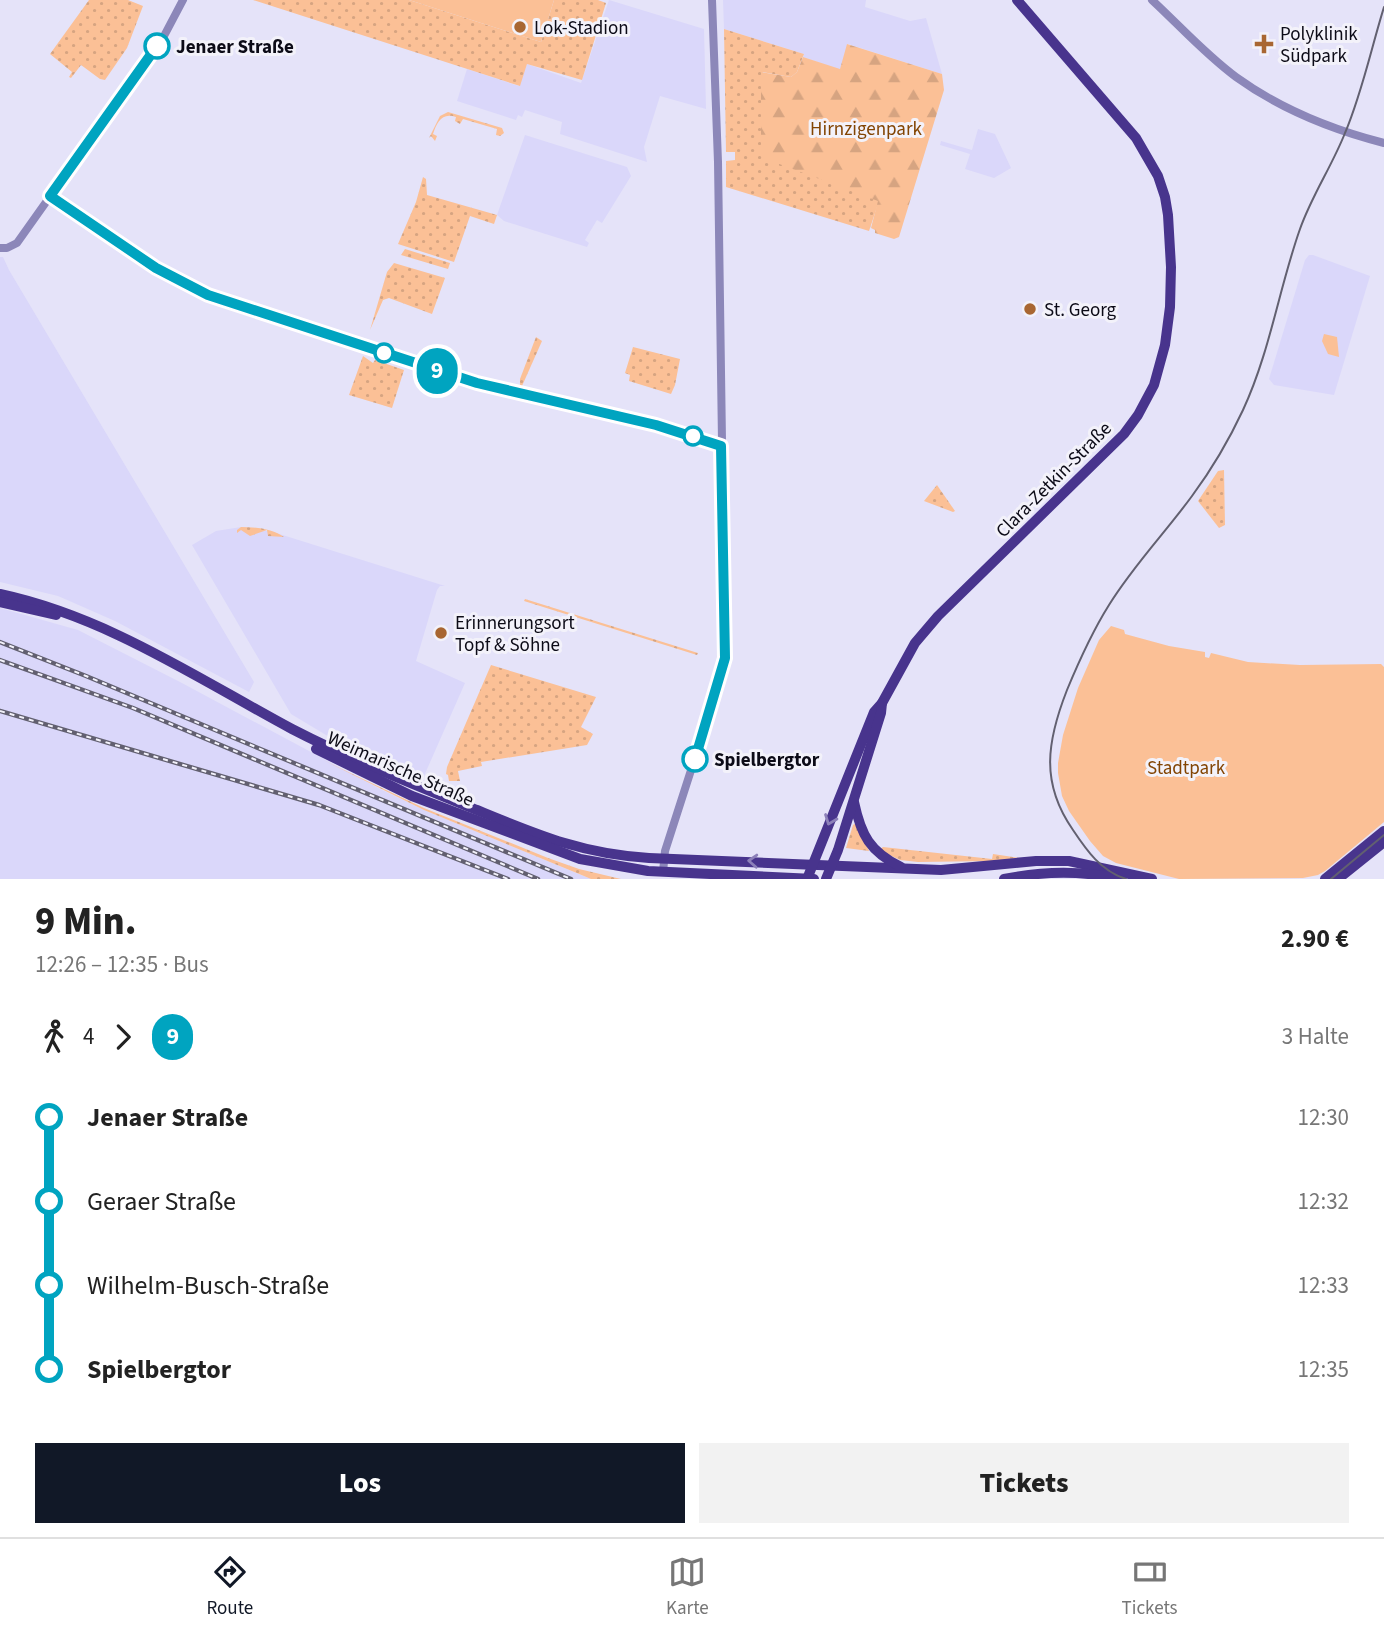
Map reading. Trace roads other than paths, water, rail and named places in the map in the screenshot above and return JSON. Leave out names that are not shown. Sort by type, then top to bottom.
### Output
[{"type":"main road","name":"Clara-Zetkin-Straße","points":[[808,879],[870,720],[882,703],[905,657],[927,629],[1124,434],[1145,403],[1159,370],[1170,307],[1171,267],[1168,215],[1160,181],[1149,157],[1122,119],[1017,0]]},
{"type":"main road","name":"Clara-Zetkin-Straße","points":[[1026,0],[1045,33]]},
{"type":"main road","name":"Weimarische Straße","points":[[0,594],[56,608],[105,628],[318,742],[544,837],[598,853],[813,864]]},
{"type":"main road","name":"Weimarische Straße","points":[[0,602],[52,614],[99,632],[311,746],[418,799],[580,859],[625,869],[814,879]]},
{"type":"main road","name":"Clara-Zetkin-Straße","points":[[826,879],[882,703]]},
{"type":"main road","points":[[853,799],[861,827],[875,852],[904,869]]},
{"type":"main road","points":[[1325,879],[1384,831]]},
{"type":"main road","points":[[1338,879],[1384,842]]},
{"type":"main road","points":[[813,864],[948,869],[1036,861],[1069,861],[1152,879]]},
{"type":"main road","points":[[1004,879],[1070,871],[1119,879]]},
{"type":"street","points":[[0,248],[17,243],[164,36],[183,0]]},
{"type":"street","points":[[663,872],[664,858],[725,658],[718,162],[712,0]]},
{"type":"street","points":[[1152,0],[1236,77],[1288,107],[1384,143]]},
{"type":"street","points":[[50,196],[156,268],[208,295],[477,383],[656,425],[721,446]]},
{"type":"tram line","points":[[1126,879],[1109,871],[1089,853],[1062,813],[1055,795],[1051,778],[1051,744],[1060,709],[1086,647],[1109,605],[1199,486],[1220,454],[1243,410],[1260,366],[1300,229],[1351,118],[1384,7]]},
{"type":"tram line","points":[[1331,879],[1384,835]]},
{"type":"railway","points":[[0,642],[571,879]]},
{"type":"railway","points":[[0,660],[133,708],[538,879]]},
{"type":"railway","points":[[0,711],[319,805],[508,879]]},
{"type":"place","name":"Lok-Stadion","points":[[520,27]]},
{"type":"place","name":"Polyklinik Südpark","points":[[1264,44]]},
{"type":"place","name":"Jenaer Straße","points":[[157,46]]},
{"type":"place","name":"St. Georg","points":[[1030,309]]},
{"type":"place","name":"Erinnerungsort Topf & Söhne","points":[[441,633]]},
{"type":"place","name":"Spielbergtor","points":[[695,759]]},
{"type":"park label","name":"Hirnzigenpark","points":[[866,128]]},
{"type":"park label","name":"Stadtpark","points":[[1186,767]]}]
